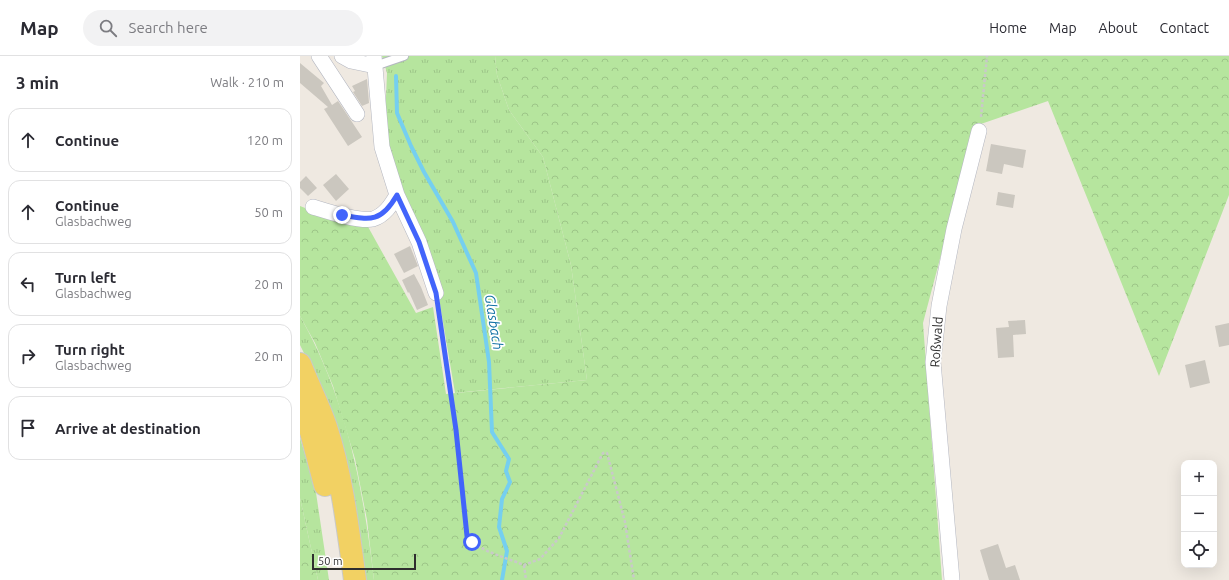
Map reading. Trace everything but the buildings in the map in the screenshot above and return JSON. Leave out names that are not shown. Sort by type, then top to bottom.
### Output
[{"type":"main road","points":[[300,364],[326,426],[342,493],[355,580]]},
{"type":"main road","points":[[300,400],[311,432],[326,490],[341,580]]},
{"type":"street","points":[[319,56],[357,114]]},
{"type":"street","points":[[342,56],[350,61],[374,61],[382,147],[397,195],[419,242],[436,293]]},
{"type":"street","name":"Roßwald","points":[[952,580],[933,362],[939,306],[954,229],[979,131]]},
{"type":"street","points":[[312,207],[342,215],[374,219],[391,206],[397,195]]},
{"type":"lane","points":[[374,61],[404,56]]},
{"type":"path","points":[[979,131],[987,56]]},
{"type":"path","points":[[436,293],[456,430],[467,536],[479,547],[524,565],[540,559],[559,538],[603,453],[607,453],[624,522],[634,580]]},
{"type":"path","points":[[524,565],[526,580]]},
{"type":"green space","points":[[382,56],[495,56],[497,75],[509,110],[543,157],[571,265],[587,380],[455,393],[436,272],[399,182],[390,153],[385,122],[387,73]]},
{"type":"green space","points":[[495,56],[1229,56],[1229,195],[1159,376],[1048,101],[975,126],[923,323],[942,580],[374,580],[367,520],[355,459],[333,386],[315,343],[300,316],[300,206],[328,217],[367,225],[416,313],[433,307],[446,394],[587,380],[571,265],[543,157],[509,110],[497,75]]},
{"type":"green space","points":[[300,316],[330,379],[341,411],[358,477],[370,545],[374,580],[364,580],[307,359],[300,345]]},
{"type":"green space","points":[[300,438],[315,486],[329,580],[318,580],[300,498]]},
{"type":"green space","points":[[300,498],[318,580],[300,580]]},
{"type":"waterway","name":"Glasbach","points":[[396,76],[397,113],[411,146],[453,222],[476,273],[489,362],[492,432],[509,459],[506,471],[510,482],[502,499],[499,527],[507,551],[502,580]]},
{"type":"route","points":[[342,215],[374,219],[391,206],[397,195],[419,242],[436,293],[456,430],[467,536],[472,542]]}]
